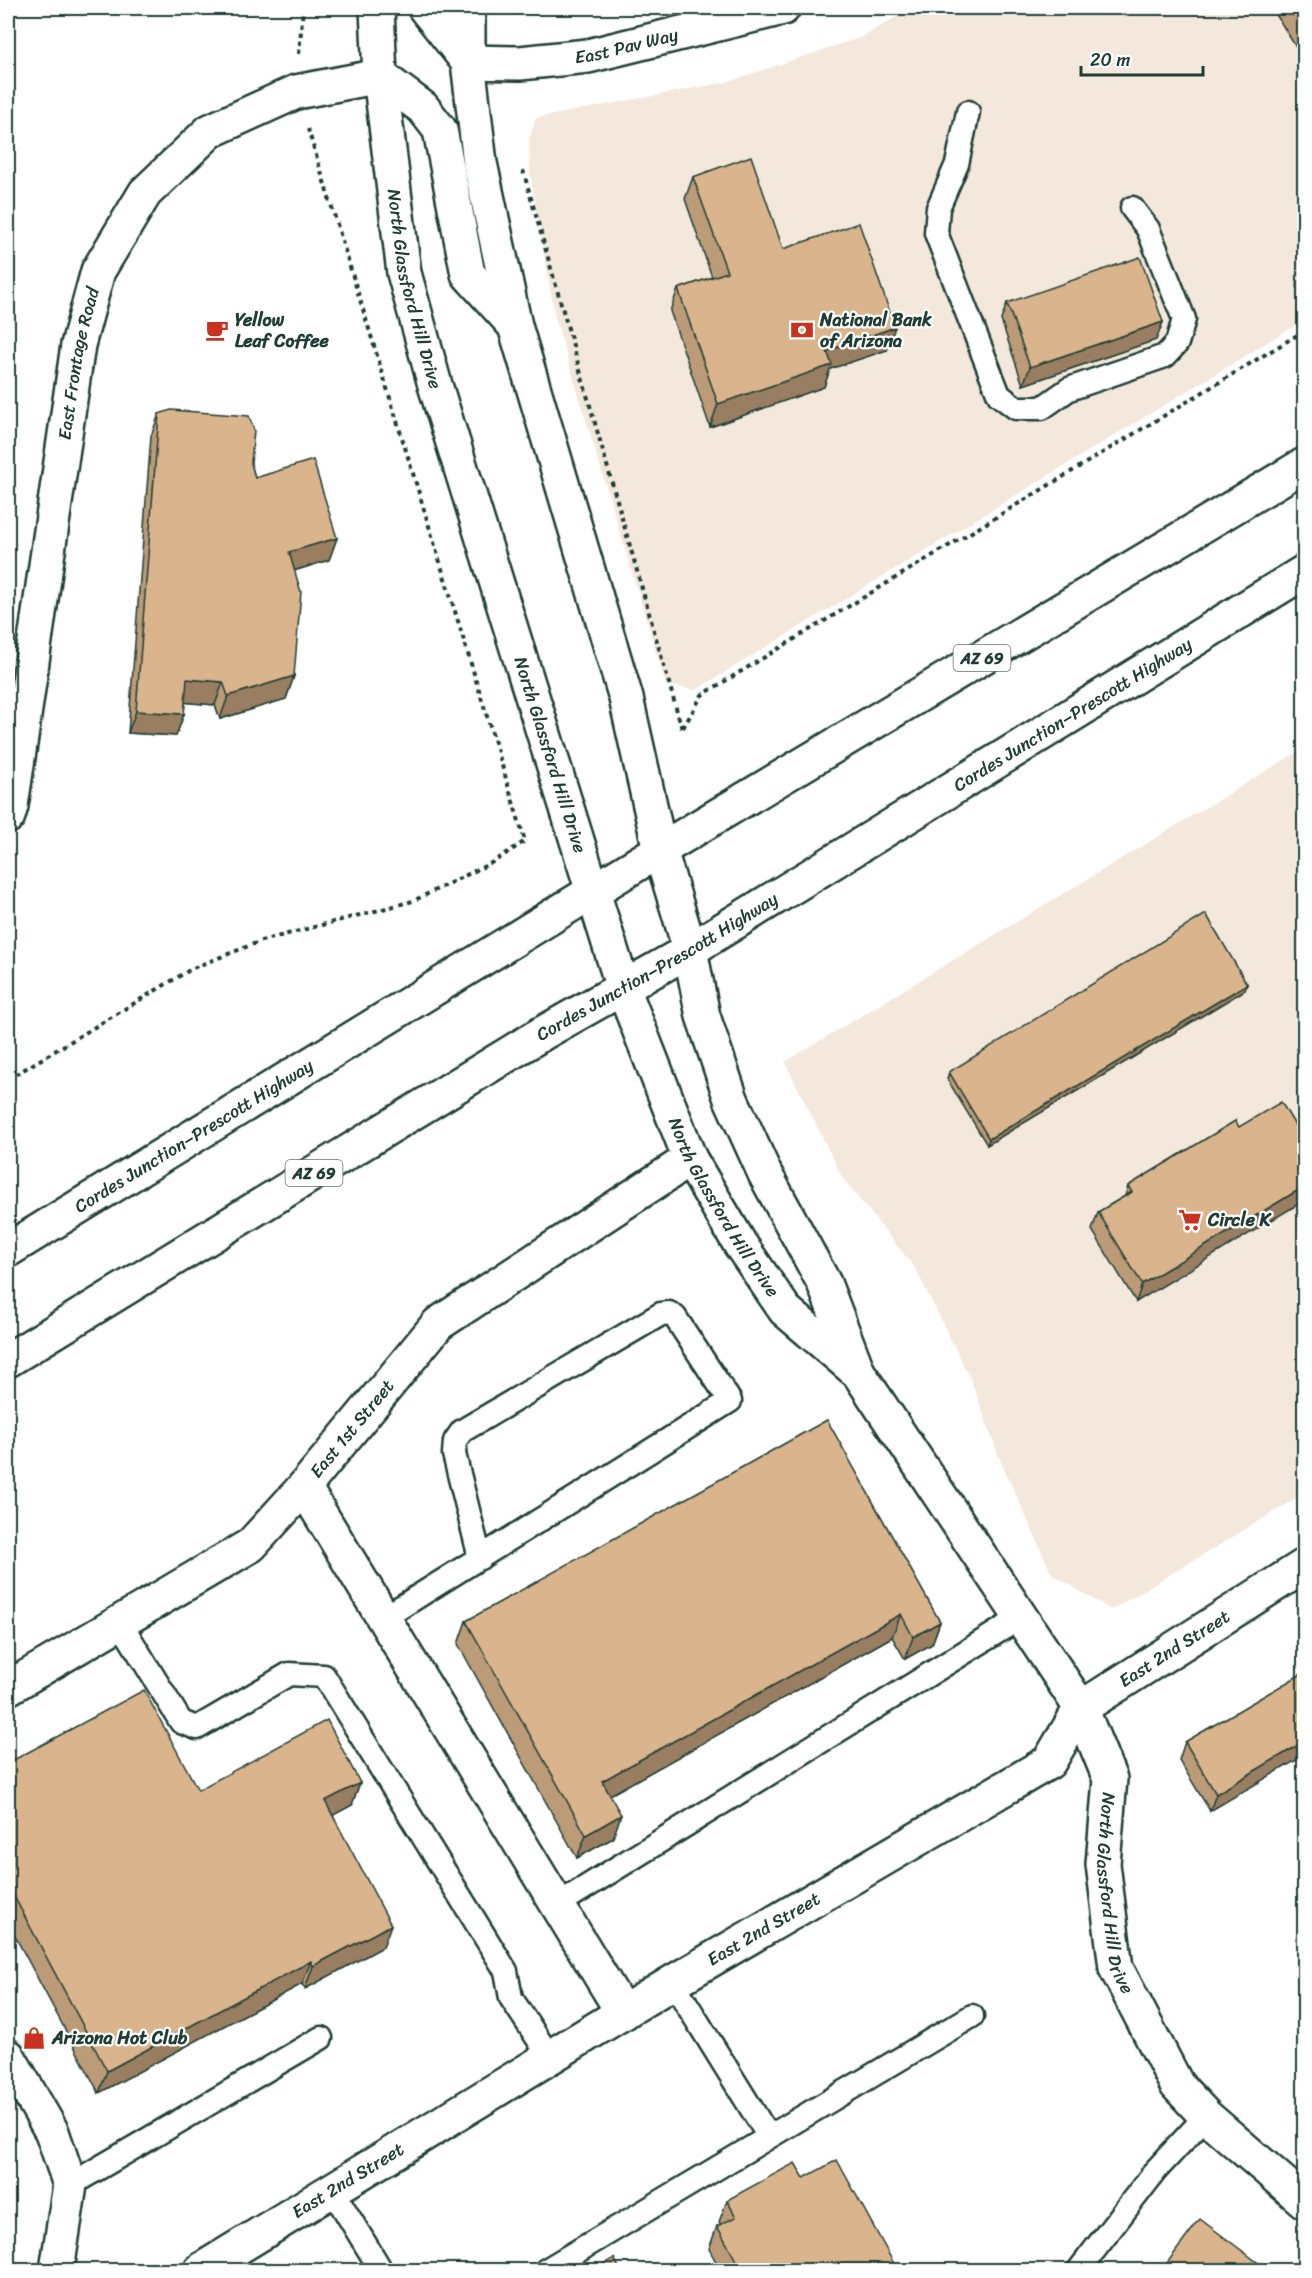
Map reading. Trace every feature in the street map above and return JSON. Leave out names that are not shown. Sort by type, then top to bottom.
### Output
[{"type":"street","name":"North Glassford Hill Drive","points":[[377,8],[380,76],[404,273],[435,385],[623,988],[690,1159],[740,1244],[785,1310],[858,1372]]},
{"type":"street","points":[[425,8],[468,62]]},
{"type":"street","name":"North Glassford Hill Drive","points":[[468,8],[468,62],[480,163],[515,326],[626,698],[660,850],[690,950],[703,1016],[731,1100],[765,1174],[824,1283],[858,1372],[1081,1708],[1110,1779],[1103,1864],[1116,1968],[1177,2085],[1206,2116],[1305,2201]]},
{"type":"street","name":"East Pav Way","points":[[468,62],[520,63],[588,56],[783,8]]},
{"type":"street","name":"East Frontage Road","points":[[8,816],[78,345],[98,271],[145,193],[210,132],[296,92],[380,76]]},
{"type":"street","points":[[380,76],[423,108],[440,130],[468,274],[515,326]]},
{"type":"street","name":"Cordes Junction–Prescott Highway","points":[[8,1250],[660,850],[1305,465]]},
{"type":"street","name":"Cordes Junction–Prescott Highway","points":[[8,1360],[532,1039],[690,950],[1305,572]]},
{"type":"street","name":"East 1st Street","points":[[8,1688],[251,1545],[304,1487],[438,1324],[690,1159]]},
{"type":"street","points":[[304,1487],[385,1617],[622,2013]]},
{"type":"street","name":"East 2nd Street","points":[[201,2271],[673,1982],[1049,1762],[1081,1708],[1305,1566]]},
{"type":"street","points":[[8,2056],[52,2132],[70,2185],[57,2271]]},
{"type":"lane","points":[[968,112],[957,164],[938,208],[936,233],[999,395],[1016,408],[1042,408],[1069,389],[1166,356],[1177,343],[1184,319],[1148,229],[1132,208]]},
{"type":"lane","points":[[385,1617],[480,1558],[730,1401],[675,1317],[669,1313],[661,1314],[462,1431],[455,1441],[454,1454],[480,1558]]},
{"type":"lane","points":[[557,1905],[1020,1618]]},
{"type":"lane","points":[[120,1622],[181,1722],[197,1728],[290,1674],[324,1676],[506,1971],[511,1998],[550,2056]]},
{"type":"lane","points":[[673,1982],[769,2137]]},
{"type":"lane","points":[[546,2271],[972,2016]]},
{"type":"lane","points":[[70,2185],[321,2038]]},
{"type":"lane","points":[[1079,2271],[1156,2170],[1206,2116]]},
{"type":"lane","points":[[333,2191],[381,2271]]},
{"type":"path","points":[[8,1079],[193,968],[261,941],[412,901],[495,861],[525,841],[296,92],[303,8]]},
{"type":"path","points":[[520,159],[682,729],[702,695],[1305,331]]},
{"type":"shaded area","points":[[912,8],[1304,8],[1304,320],[696,690],[666,685],[555,317],[530,173],[529,139],[536,118],[727,82],[862,37]]},
{"type":"shaded area","points":[[1304,748],[1304,1494],[1111,1610],[1052,1574],[1001,1462],[971,1380],[915,1268],[843,1179],[785,1062]]},
{"type":"building","points":[[1293,8],[1305,8],[1305,26]]},
{"type":"building","points":[[751,156],[783,249],[859,223],[895,327],[827,351],[832,365],[718,404],[678,289],[727,272],[693,177]]},
{"type":"building","points":[[1140,257],[1163,322],[1030,367],[1007,303]]},
{"type":"building","points":[[171,410],[249,416],[254,430],[251,463],[255,478],[313,460],[337,538],[289,552],[301,592],[294,676],[228,696],[223,682],[187,679],[184,714],[136,711],[159,414]]},
{"type":"building","points":[[1206,914],[1247,984],[989,1139],[949,1072]]},
{"type":"building","name":"Circle K","points":[[1281,1102],[1305,1142],[1305,1186],[1142,1284],[1098,1212],[1132,1192],[1128,1186],[1235,1121],[1239,1127]]},
{"type":"building","points":[[827,1420],[940,1622],[913,1637],[901,1614],[602,1781],[621,1815],[586,1835],[466,1621]]},
{"type":"building","points":[[1305,1672],[1305,1741],[1216,1794],[1185,1742]]},
{"type":"building","points":[[144,1690],[198,1790],[327,1720],[360,1783],[325,1801],[391,1925],[313,1966],[311,1961],[107,2071],[8,1885],[8,1763]]},
{"type":"building","points":[[837,2160],[898,2271],[742,2271],[717,2226],[736,2217],[727,2200],[795,2163],[804,2178]]},
{"type":"building","points":[[1200,2219],[1269,2271],[1161,2271]]},
{"type":"building","points":[[614,2258],[621,2271],[591,2271]]},
{"type":"place","name":"Yellow Leaf Coffee","points":[[217,330]]},
{"type":"place","name":"National Bank of Arizona","points":[[802,330]]},
{"type":"place","name":"Circle K","points":[[1190,1220]]},
{"type":"place","name":"Arizona Hot Club","points":[[34,2038]]}]
